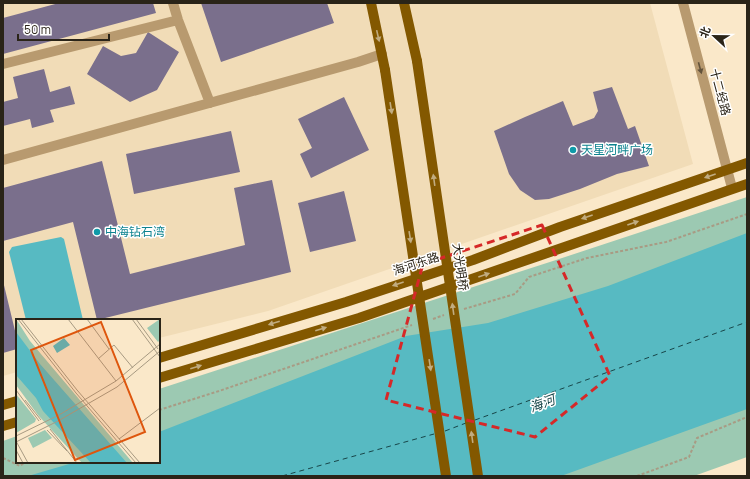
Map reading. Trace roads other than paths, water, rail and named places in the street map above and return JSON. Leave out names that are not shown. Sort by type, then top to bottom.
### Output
[{"type":"main road","points":[[371,3],[385,70],[446,476]]},
{"type":"main road","name":"大光明桥","points":[[404,3],[417,61],[478,476]]},
{"type":"main road","name":"海河东路","points":[[160,358],[346,302],[473,260],[560,226],[747,164]]},
{"type":"main road","points":[[160,378],[359,318],[747,184]]},
{"type":"main road","points":[[3,405],[16,401]]},
{"type":"main road","points":[[3,426],[16,422]]},
{"type":"street","points":[[173,3],[178,20],[210,103]]},
{"type":"street","name":"十二经路","points":[[683,3],[732,188]]},
{"type":"street","points":[[3,64],[178,20]]},
{"type":"street","points":[[3,160],[382,54]]},
{"type":"water","name":"海河","points":[[747,233],[747,409],[561,476],[28,476],[73,463],[160,463],[160,432],[406,336],[488,323],[608,286]]},
{"type":"water","points":[[61,237],[64,239],[83,319],[26,319],[9,252],[12,247]]},
{"type":"place","name":"天星河畔广场","points":[[573,150]]},
{"type":"place","name":"中海钻石湾","points":[[97,232]]}]
